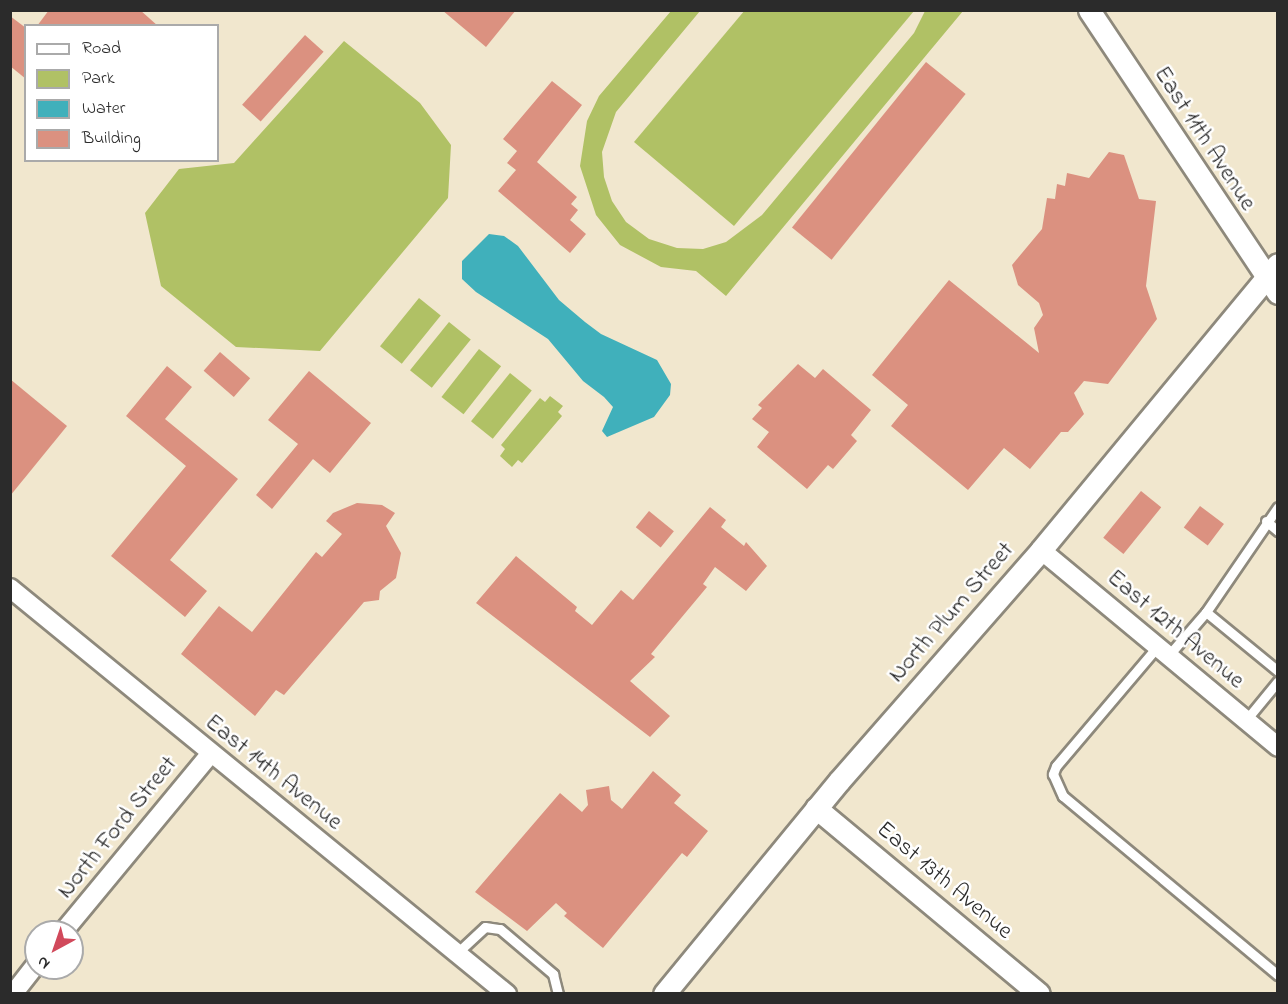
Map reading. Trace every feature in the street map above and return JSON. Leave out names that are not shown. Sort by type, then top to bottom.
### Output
[{"type":"street","name":"East 11th Avenue","points":[[1089,10],[1273,279]]},
{"type":"street","name":"North Plum Street","points":[[664,993],[816,808],[1273,279]]},
{"type":"street","name":"East 12th Avenue","points":[[1041,550],[1278,747]]},
{"type":"street","name":"East 14th Avenue","points":[[10,588],[210,754],[507,993]]},
{"type":"street","name":"North Ford Street","points":[[73,920],[210,754]]},
{"type":"street","name":"East 13th Avenue","points":[[816,808],[1039,993]]},
{"type":"street","points":[[13,993],[24,980]]},
{"type":"lane","points":[[1278,507],[1266,521],[1206,612],[1163,651],[1056,766],[1053,774],[1063,796],[1278,975]]},
{"type":"lane","points":[[1266,521],[1278,531]]},
{"type":"lane","points":[[1206,612],[1278,670]]},
{"type":"lane","points":[[1246,720],[1278,681]]},
{"type":"lane","points":[[457,953],[485,927],[500,929],[553,974],[558,993]]},
{"type":"green space","points":[[745,10],[914,11],[734,226],[634,142]]},
{"type":"green space","points":[[671,11],[700,11],[616,112],[602,152],[604,177],[612,201],[626,222],[649,239],[677,248],[703,249],[726,242],[762,215],[914,33],[925,11],[963,11],[726,296],[696,271],[661,267],[620,245],[596,215],[580,166],[587,121],[599,96]]},
{"type":"green space","points":[[344,41],[420,103],[451,145],[448,198],[320,351],[236,347],[161,286],[145,213],[179,169],[234,163]]},
{"type":"green space","points":[[419,298],[441,316],[402,364],[380,346]]},
{"type":"green space","points":[[449,322],[471,340],[432,388],[410,370]]},
{"type":"green space","points":[[479,349],[501,366],[464,414],[441,397]]},
{"type":"green space","points":[[510,373],[532,391],[493,439],[471,421]]},
{"type":"green space","points":[[550,396],[563,406],[558,412],[562,416],[522,463],[518,460],[512,467],[500,456],[505,449],[501,445],[540,398],[545,402]]},
{"type":"water","points":[[489,234],[504,236],[518,246],[559,300],[601,334],[657,360],[671,384],[670,395],[654,417],[607,437],[602,431],[613,407],[604,397],[583,381],[548,339],[476,292],[462,279],[462,261]]},
{"type":"building","points":[[49,10],[140,10],[156,24],[38,24]]},
{"type":"building","points":[[442,10],[516,10],[486,47]]},
{"type":"building","points":[[10,16],[24,26],[24,77],[10,66]]},
{"type":"building","points":[[305,35],[324,52],[261,122],[242,105]]},
{"type":"building","points":[[926,62],[966,94],[832,260],[792,228]]},
{"type":"building","points":[[552,81],[582,105],[537,162],[577,197],[571,204],[578,210],[570,220],[586,234],[570,253],[498,191],[516,170],[507,163],[517,151],[503,139]]},
{"type":"building","points":[[1109,152],[1124,155],[1139,199],[1156,201],[1146,286],[1157,319],[1108,384],[1084,381],[1074,393],[1084,414],[1068,432],[1061,432],[1030,469],[1004,448],[968,490],[891,426],[908,405],[872,375],[949,280],[1039,353],[1034,328],[1043,315],[1039,303],[1018,285],[1012,265],[1042,229],[1047,198],[1055,199],[1057,184],[1065,186],[1067,173],[1089,178]]},
{"type":"building","points":[[220,352],[250,378],[234,397],[204,371]]},
{"type":"building","points":[[798,364],[815,378],[823,369],[871,410],[851,435],[857,441],[833,469],[828,465],[807,489],[757,447],[769,432],[752,419],[762,408],[758,405]]},
{"type":"building","points":[[167,366],[192,387],[165,419],[238,479],[170,560],[207,591],[185,617],[111,556],[186,466],[126,416]]},
{"type":"building","points":[[309,371],[371,423],[330,473],[313,459],[272,509],[256,495],[298,444],[268,420]]},
{"type":"building","points":[[10,379],[67,426],[10,496]]},
{"type":"building","points":[[1141,491],[1161,507],[1123,554],[1103,538]]},
{"type":"building","points":[[357,503],[382,505],[395,513],[386,526],[401,553],[396,578],[380,591],[379,600],[364,602],[284,695],[276,690],[255,716],[181,654],[219,606],[252,632],[316,552],[322,557],[342,534],[326,521],[333,513]]},
{"type":"building","points":[[1200,506],[1224,524],[1208,546],[1184,528]]},
{"type":"building","points":[[710,507],[726,520],[721,527],[744,546],[746,542],[767,566],[746,591],[715,567],[703,584],[707,587],[651,654],[655,657],[630,681],[670,716],[650,737],[476,603],[516,556],[577,607],[575,611],[592,625],[621,590],[633,600]]},
{"type":"building","points":[[649,511],[674,531],[661,547],[636,527]]},
{"type":"building","points":[[653,771],[681,795],[674,803],[708,831],[687,857],[682,853],[603,948],[564,916],[567,913],[556,903],[527,931],[475,892],[560,793],[582,812],[588,805],[586,790],[609,786],[611,800],[622,809]]}]
